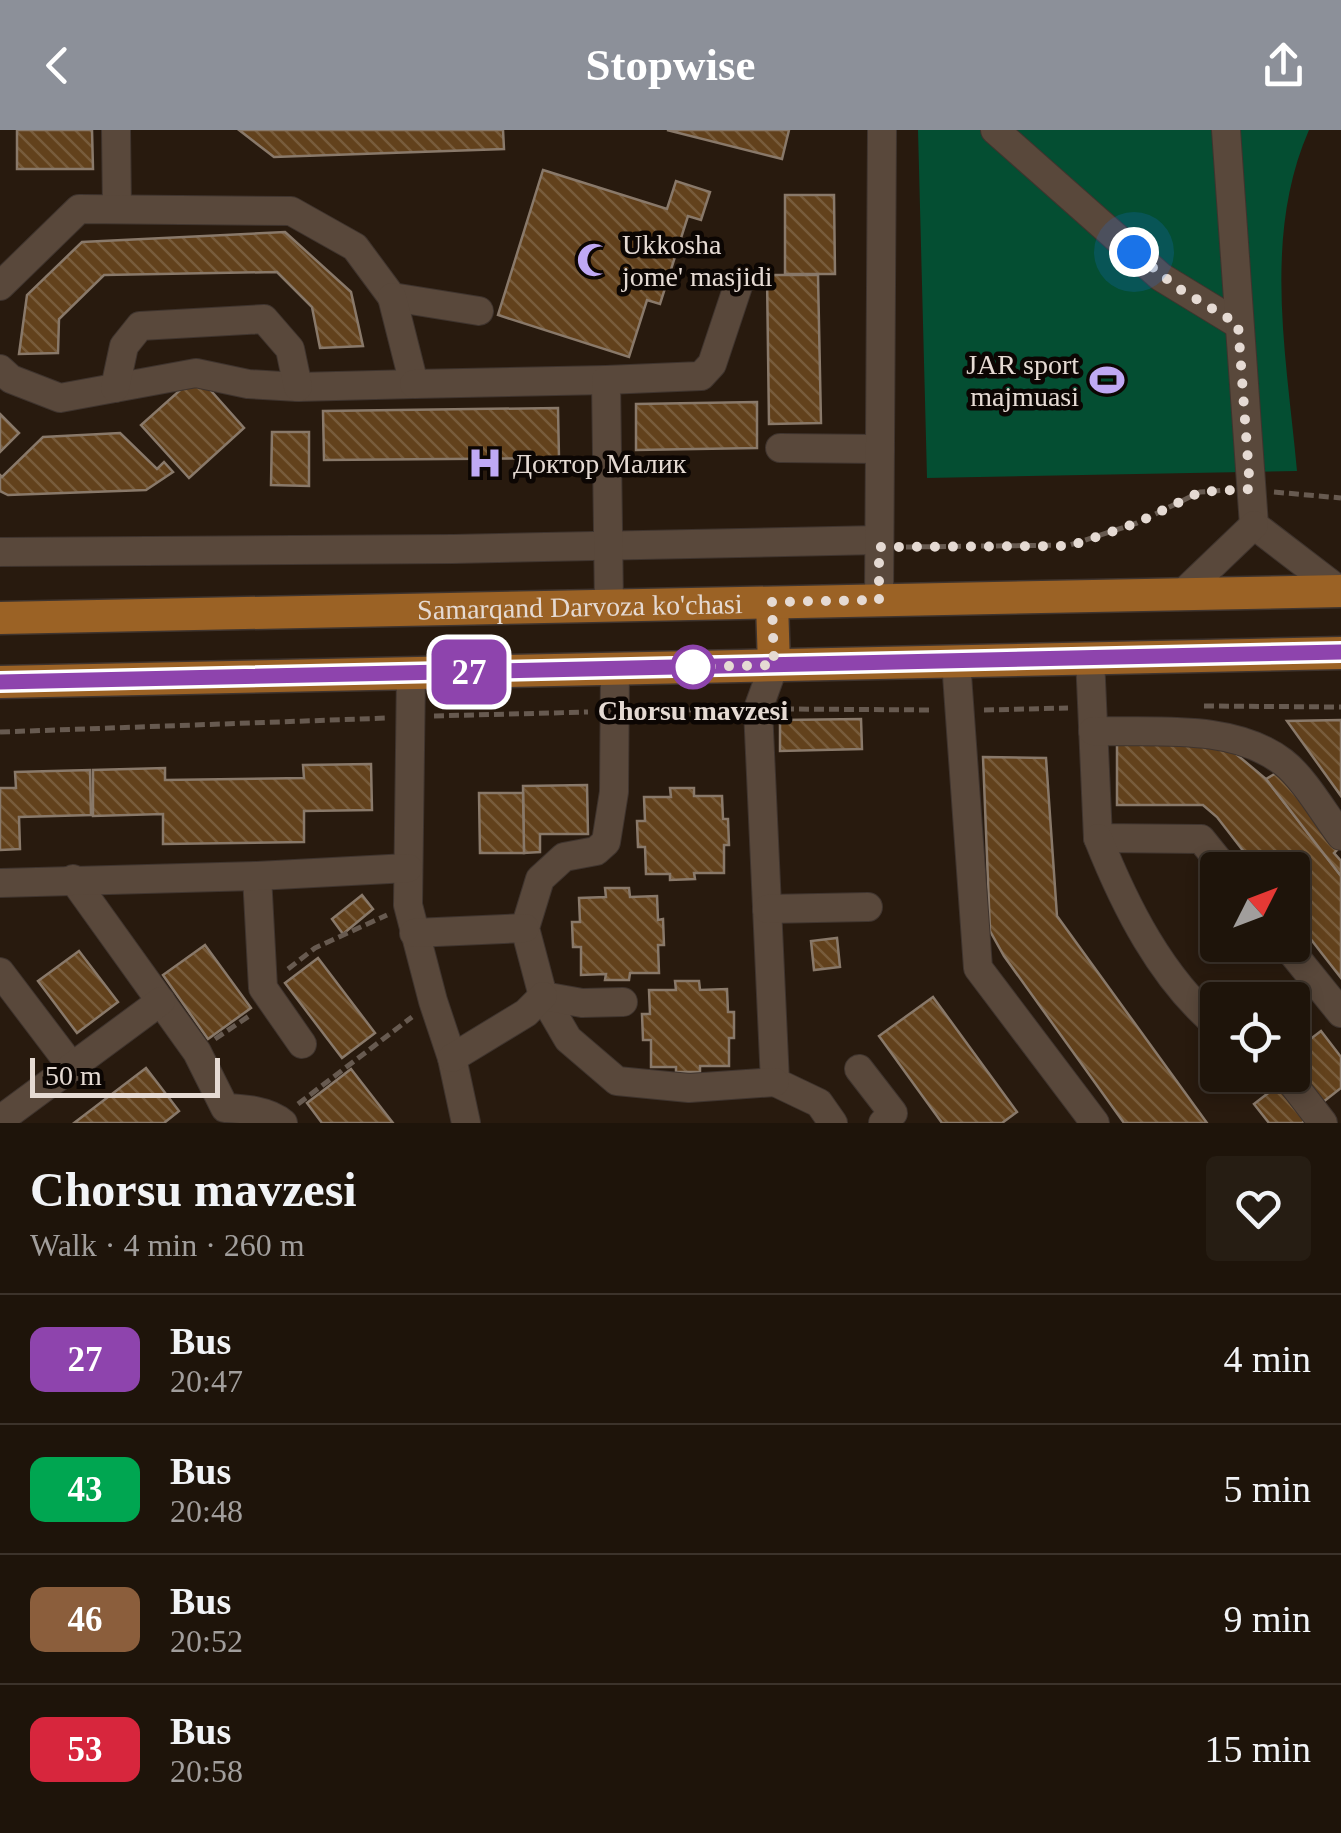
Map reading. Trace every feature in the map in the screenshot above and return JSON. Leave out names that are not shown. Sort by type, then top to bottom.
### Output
[{"type":"main road","name":"Samarqand Darvoza ko'chasi","points":[[0,618],[1340,591]]},
{"type":"main road","points":[[772,602],[774,665]]},
{"type":"main road","points":[[0,682],[1341,652]]},
{"type":"street","points":[[116,130],[117,209]]},
{"type":"street","points":[[879,600],[882,130]]},
{"type":"street","points":[[995,130],[1162,276],[1238,324]]},
{"type":"street","points":[[1226,130],[1254,525],[1340,591]]},
{"type":"street","points":[[0,286],[79,209],[291,211],[355,247],[392,298],[414,384]]},
{"type":"street","points":[[0,369],[11,379],[60,398],[196,373],[248,384],[298,387],[701,376],[712,364],[738,286]]},
{"type":"street","points":[[392,298],[478,311]]},
{"type":"street","points":[[115,388],[124,346],[140,326],[264,319],[290,348],[298,387]]},
{"type":"street","points":[[606,380],[609,606]]},
{"type":"street","points":[[780,448],[880,448]]},
{"type":"street","points":[[1182,594],[1254,525]]},
{"type":"street","points":[[0,552],[879,544]]},
{"type":"street","points":[[1090,658],[1098,838],[1138,928],[1200,1006]]},
{"type":"street","points":[[956,661],[978,968],[1095,1123]]},
{"type":"street","points":[[774,665],[758,709],[775,1082]]},
{"type":"street","points":[[615,668],[614,792],[606,842],[596,851],[564,858],[540,879],[525,928],[543,996],[568,1039],[617,1081],[689,1088],[775,1082],[818,1103],[833,1123]]},
{"type":"street","points":[[411,673],[408,905],[452,1058],[466,1123]]},
{"type":"street","points":[[1093,720],[1224,736],[1254,744],[1286,764],[1341,836]]},
{"type":"street","points":[[1098,838],[1201,839],[1211,852]]},
{"type":"street","points":[[0,883],[408,868]]},
{"type":"street","points":[[256,876],[262,988],[302,1044]]},
{"type":"street","points":[[73,879],[197,1052],[215,1116],[250,1110],[281,1120]]},
{"type":"street","points":[[766,909],[868,907]]},
{"type":"street","points":[[414,933],[525,928]]},
{"type":"street","points":[[1300,962],[1341,1013]]},
{"type":"street","points":[[0,972],[72,1067]]},
{"type":"street","points":[[543,996],[582,1003],[623,1002]]},
{"type":"street","points":[[452,1058],[526,1014],[543,996]]},
{"type":"street","points":[[0,1120],[161,1002]]},
{"type":"street","points":[[859,1068],[892,1120]]},
{"type":"street","points":[[1299,1092],[1323,1123]]},
{"type":"path","points":[[879,544],[1070,546],[1137,523],[1200,492],[1250,489],[1341,498]]},
{"type":"path","points":[[1198,706],[1341,707]]},
{"type":"path","points":[[0,732],[758,709],[958,710],[1093,720]]},
{"type":"path","points":[[197,1052],[258,1010],[262,988],[315,948],[408,905]]},
{"type":"path","points":[[281,1120],[433,1001]]},
{"type":"green space","name":"JAR sport majmuasi","points":[[918,130],[1309,130],[1295,171],[1282,255],[1284,342],[1297,471],[927,478]]},
{"type":"building","points":[[17,130],[92,130],[93,169],[17,169]]},
{"type":"building","points":[[239,130],[503,130],[504,149],[274,157]]},
{"type":"building","points":[[667,130],[789,130],[782,159]]},
{"type":"building","name":"Ukkosha jome' masjidi","points":[[543,170],[667,209],[676,181],[710,192],[701,220],[688,216],[660,304],[647,300],[629,357],[498,315]]},
{"type":"building","points":[[785,195],[834,195],[835,274],[785,274]]},
{"type":"building","points":[[285,232],[351,292],[363,346],[320,348],[312,307],[277,272],[104,275],[59,319],[58,353],[19,354],[27,295],[82,242]]},
{"type":"building","points":[[767,275],[818,275],[821,423],[769,424]]},
{"type":"building","points":[[197,375],[244,428],[189,478],[141,425]]},
{"type":"building","points":[[757,402],[757,448],[636,450],[636,404]]},
{"type":"building","points":[[558,408],[559,458],[324,460],[323,411]]},
{"type":"building","points":[[0,414],[19,433],[0,452]]},
{"type":"building","points":[[272,432],[309,432],[309,486],[271,485]]},
{"type":"building","points":[[120,433],[157,469],[164,462],[173,472],[146,490],[8,495],[0,491],[0,475],[43,437]]},
{"type":"building","points":[[861,719],[862,749],[780,751],[780,720]]},
{"type":"building","points":[[1341,720],[1341,796],[1287,721]]},
{"type":"building","points":[[1117,744],[1224,744],[1266,779],[1341,876],[1341,978],[1310,938],[1310,852],[1244,852],[1203,805],[1117,805]]},
{"type":"building","points":[[983,757],[1046,758],[1057,916],[1207,1123],[1124,1123],[1004,956],[990,931]]},
{"type":"building","points":[[371,764],[372,810],[304,811],[304,842],[163,844],[163,814],[93,816],[93,770],[165,768],[165,780],[304,778],[303,765]]},
{"type":"building","points":[[90,770],[91,815],[19,817],[20,849],[0,850],[0,788],[16,788],[15,772]]},
{"type":"building","points":[[1278,772],[1338,849],[1334,853],[1341,861],[1341,876],[1266,779]]},
{"type":"building","points":[[587,785],[588,834],[540,834],[540,852],[524,853],[523,786]]},
{"type":"building","points":[[670,788],[694,788],[694,796],[722,796],[729,845],[724,845],[724,873],[694,873],[695,879],[670,880],[670,874],[646,874],[645,847],[638,847],[637,821],[645,821],[644,797],[671,797]]},
{"type":"building","points":[[479,793],[523,793],[524,853],[480,853]]},
{"type":"building","points":[[605,888],[629,888],[630,897],[657,896],[664,945],[658,945],[659,973],[630,973],[629,980],[605,980],[606,974],[581,975],[581,947],[573,947],[572,922],[580,922],[579,898],[606,897]]},
{"type":"building","points":[[362,895],[373,909],[343,934],[332,919]]},
{"type":"building","points":[[837,938],[840,967],[814,970],[811,941]]},
{"type":"building","points":[[205,945],[251,1008],[208,1039],[163,975]]},
{"type":"building","points":[[79,951],[118,1002],[77,1033],[38,981]]},
{"type":"building","points":[[318,958],[375,1033],[342,1058],[285,983]]},
{"type":"building","points":[[675,981],[699,981],[700,990],[727,989],[728,1012],[734,1012],[729,1066],[700,1066],[700,1072],[651,1067],[651,1040],[643,1040],[642,1014],[650,1014],[649,990],[676,990]]},
{"type":"building","points":[[933,997],[1017,1112],[1002,1123],[942,1123],[879,1036]]},
{"type":"building","points":[[1321,1031],[1341,1057],[1341,1088],[1318,1106],[1307,1092],[1310,1092],[1310,1039]]},
{"type":"building","points":[[146,1068],[179,1111],[164,1123],[74,1123]]},
{"type":"building","points":[[351,1069],[393,1123],[322,1123],[307,1103]]},
{"type":"building","points":[[1270,1092],[1292,1092],[1311,1116],[1302,1123],[1269,1123],[1254,1104]]},
{"type":"bus line","name":"27","points":[[0,682],[1341,652]]},
{"type":"place","name":"Ukkosha jome' masjidi","points":[[594,260]]},
{"type":"place","name":"JAR sport majmuasi","points":[[1107,380]]},
{"type":"place","name":"Доктор Малик","points":[[485,463]]},
{"type":"place","name":"Chorsu mavzesi","points":[[693,667]]},
{"type":"route","points":[[693,667],[774,665],[772,602],[879,600],[879,547],[1070,546],[1137,523],[1200,492],[1250,489],[1238,324],[1195,300],[1134,252]]}]
